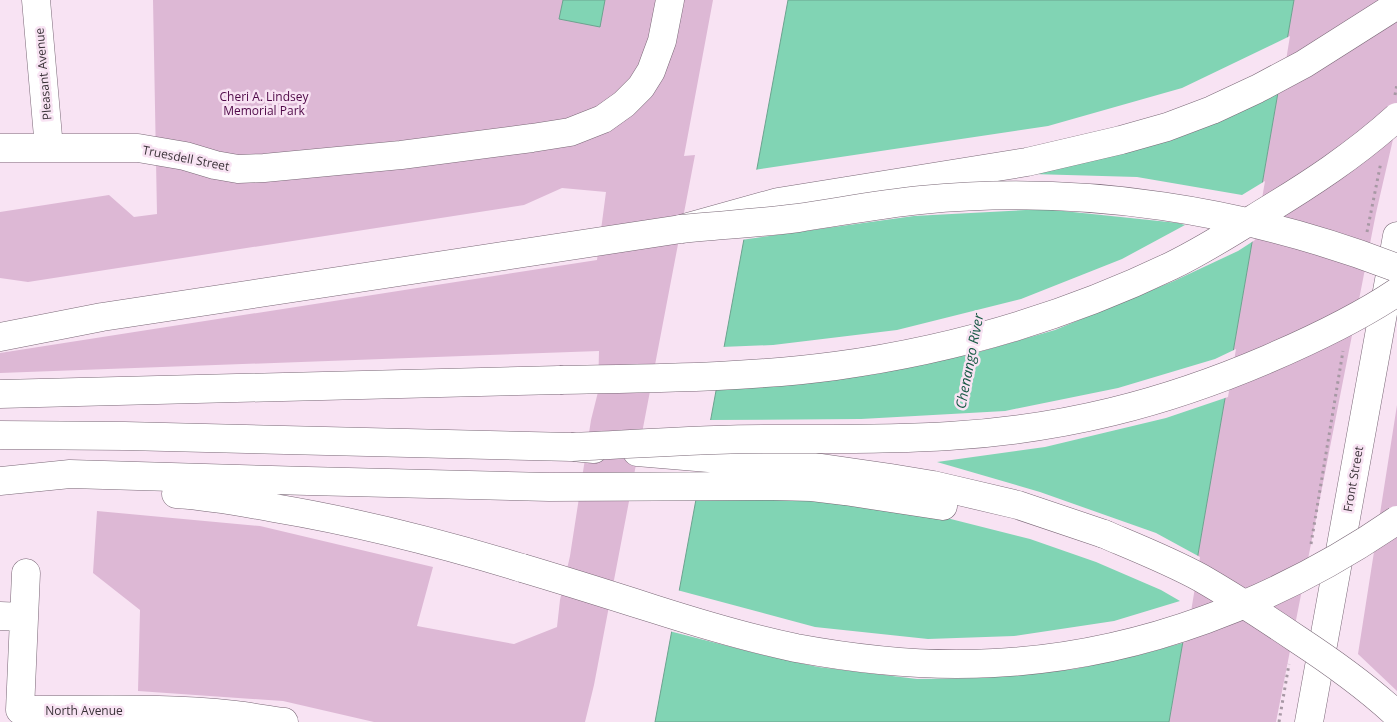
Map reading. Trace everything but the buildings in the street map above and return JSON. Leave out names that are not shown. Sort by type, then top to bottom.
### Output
[{"type":"main road","name":"Pleasant Avenue","points":[[36,0],[49,148]]},
{"type":"main road","name":"Truesdell Street","points":[[0,148],[138,148],[185,156],[215,165],[238,169],[401,154],[556,134],[588,126],[603,119],[624,104],[641,87],[651,71],[662,41],[670,0]]},
{"type":"main road","points":[[681,229],[778,202],[1027,162],[1167,127],[1212,110],[1257,89],[1348,37],[1397,4]]},
{"type":"main road","points":[[0,394],[746,374],[844,364],[964,342],[1087,303],[1173,265],[1215,242],[1341,163],[1377,135],[1395,109]]},
{"type":"main road","points":[[0,337],[102,317],[599,240],[681,229],[797,218],[878,205],[970,197],[1017,196],[1115,200],[1221,216],[1276,228],[1320,241],[1397,268]]},
{"type":"main road","name":"Front Street","points":[[1309,722],[1397,236]]},
{"type":"main road","points":[[563,447],[764,439],[850,440],[908,438],[990,433],[1063,423],[1139,406],[1218,379],[1323,334],[1397,292]]},
{"type":"main road","points":[[0,322],[102,317]]},
{"type":"main road","points":[[0,435],[135,436],[563,447],[815,467],[941,487],[1018,505],[1104,534],[1172,564],[1235,598],[1279,626],[1351,676],[1397,714]]},
{"type":"main road","points":[[0,481],[70,474],[318,482],[549,486],[812,487],[881,496],[1104,534]]},
{"type":"main road","points":[[0,481],[179,494],[250,503],[373,527],[455,548],[719,629],[795,647],[876,660],[955,664],[994,664],[1034,660],[1110,647],[1172,631],[1256,600],[1300,579],[1360,546],[1397,520]]},
{"type":"main road","name":"North Avenue","points":[[26,573],[12,617],[20,710],[184,711],[235,715],[284,722]]},
{"type":"path","points":[[1395,109],[1397,84]]},
{"type":"path","points":[[1365,241],[1383,154]]},
{"type":"path","points":[[1310,549],[1344,348]]},
{"type":"path","points":[[1279,722],[1291,655]]},
{"type":"green space","name":"Cheri A. Lindsey Memorial Park","points":[[153,0],[713,0],[684,156],[695,155],[594,685],[585,722],[374,722],[283,701],[138,691],[140,610],[93,573],[97,511],[260,526],[433,567],[417,626],[514,644],[557,627],[591,420],[598,392],[599,351],[0,373],[0,353],[597,260],[606,192],[562,188],[524,205],[28,282],[0,278],[0,212],[109,195],[134,217],[157,214]]},
{"type":"green space","points":[[1294,0],[1397,0],[1397,122],[1376,213],[1276,722],[1169,722]]},
{"type":"green space","points":[[1397,405],[1397,691],[1358,654]]},
{"type":"water","points":[[563,0],[605,0],[600,27],[559,19]]},
{"type":"water","name":"Chenango River","points":[[788,0],[1294,0],[1169,722],[655,722]]},
{"type":"pier","points":[[1290,36],[1281,91],[1032,174],[1137,177],[1242,195],[1265,181],[1255,240],[1238,251],[1174,281],[1055,330],[979,352],[876,374],[733,388],[714,388],[721,347],[773,345],[897,330],[1021,299],[1122,259],[1185,225],[1044,209],[914,216],[741,240],[754,170],[1048,126],[1182,88]]},
{"type":"pier","points":[[1236,349],[1228,397],[1166,418],[1045,447],[937,462],[1040,492],[1156,533],[1200,557],[1186,642],[1139,655],[1075,669],[983,678],[917,679],[818,667],[669,631],[677,590],[815,627],[928,639],[1014,636],[1114,621],[1180,601],[1161,590],[1096,562],[1030,539],[923,512],[819,498],[694,496],[708,420],[861,419],[1005,411],[1118,388],[1215,359]]}]
